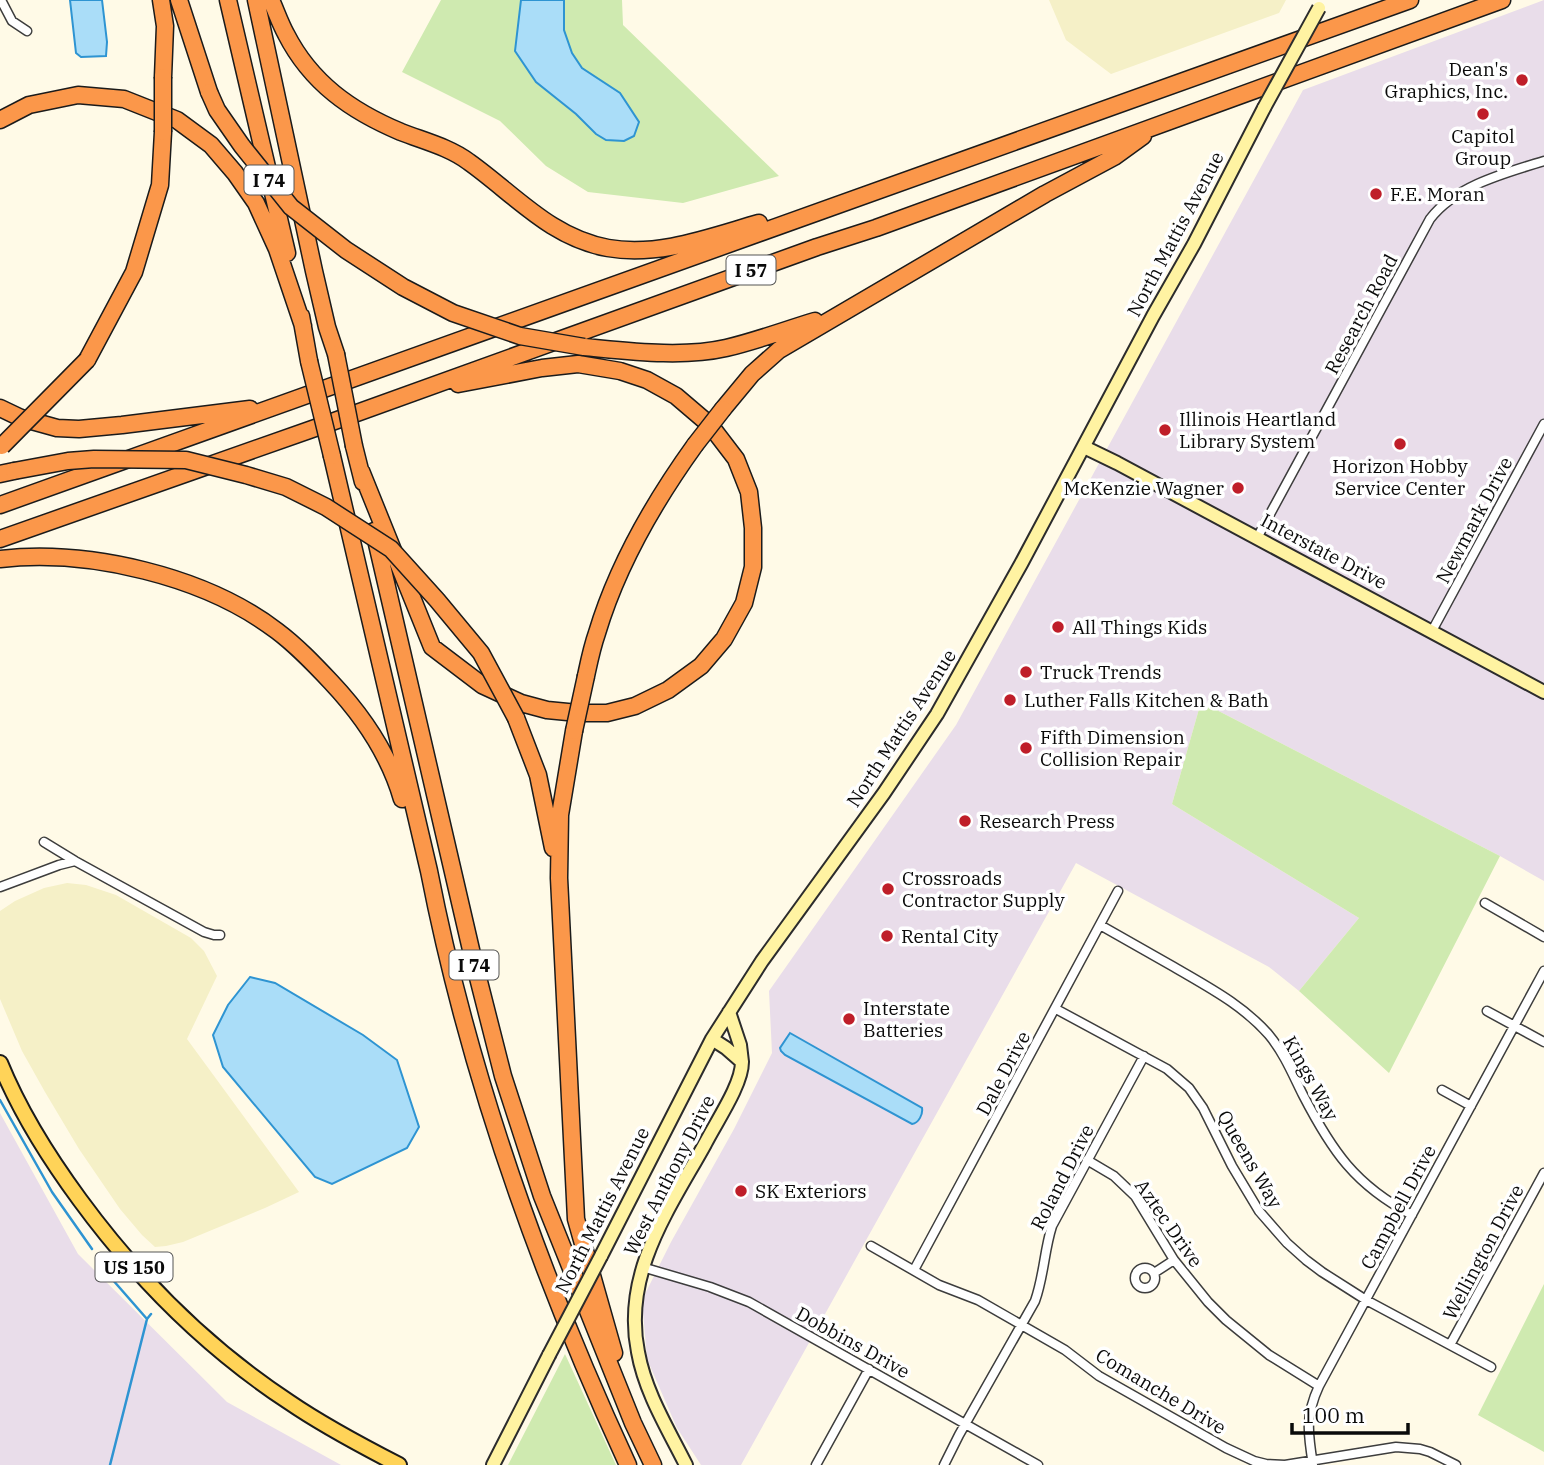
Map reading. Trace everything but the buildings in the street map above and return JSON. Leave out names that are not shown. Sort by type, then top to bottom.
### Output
[{"type":"highway","points":[[1,446],[87,360],[134,272],[160,185],[165,26],[161,0]]},
{"type":"highway","points":[[179,0],[217,110],[242,146],[291,206],[346,250],[403,287],[453,313],[520,336],[584,347],[636,352],[689,352],[724,348],[841,314]]},
{"type":"highway","name":"I 74","points":[[228,0],[309,361],[429,870],[441,932],[469,1039],[491,1116],[540,1257],[574,1344],[628,1465]]},
{"type":"highway","name":"I 74","points":[[256,0],[314,271],[336,354],[354,446],[503,1076],[542,1196],[633,1423],[653,1465]]},
{"type":"highway","points":[[271,0],[284,32],[302,61],[347,104],[377,122],[456,153],[551,226],[591,244],[625,250],[671,247],[876,191]]},
{"type":"highway","name":"I 57","points":[[0,505],[1410,0]]},
{"type":"highway","name":"I 57","points":[[0,539],[876,228],[1502,0]]},
{"type":"highway","points":[[0,120],[29,105],[78,95],[124,99],[177,120],[211,145],[256,203],[277,249],[303,326]]},
{"type":"highway","points":[[633,1423],[576,1219],[559,878],[560,816],[574,731],[597,632],[616,581],[645,522],[676,471],[723,408],[752,374],[779,350],[1045,194],[1114,157],[1159,125]]},
{"type":"highway","points":[[360,471],[432,647],[482,685],[521,703],[547,710],[578,713],[607,713],[635,706],[668,690],[701,666],[724,639],[744,603],[753,567],[749,492],[736,459],[710,425],[676,396],[647,380],[620,371],[578,364],[542,368],[407,394]]},
{"type":"highway","points":[[0,408],[20,418],[57,428],[79,429],[280,405]]},
{"type":"highway","points":[[7,472],[94,459],[186,460],[286,486],[391,549],[481,653],[516,718],[538,775],[559,878]]},
{"type":"highway","points":[[0,559],[65,557],[102,561],[146,571],[221,598],[265,623],[292,644],[348,701],[382,748],[397,781],[423,878],[441,932]]},
{"type":"main road","name":"US 150","points":[[0,1063],[28,1121],[66,1181],[120,1252],[158,1293],[200,1334],[256,1379],[322,1423],[400,1465]]},
{"type":"street","points":[[1,0],[12,21],[27,31]]},
{"type":"street","name":"North Mattis Avenue","points":[[493,1465],[712,1039],[794,916],[884,793],[937,713],[1004,596],[1322,4]]},
{"type":"street","name":"Research Road","points":[[1257,538],[1430,219],[1445,203],[1463,191],[1544,161]]},
{"type":"street","name":"Newmark Drive","points":[[1432,631],[1544,424]]},
{"type":"street","name":"Interstate Drive","points":[[1084,447],[1544,692]]},
{"type":"street","points":[[44,842],[204,932],[220,935]]},
{"type":"street","points":[[0,887],[75,861]]},
{"type":"street","name":"Dale Drive","points":[[914,1270],[1118,891]]},
{"type":"street","points":[[1485,902],[1544,937]]},
{"type":"street","name":"Kings Way","points":[[1100,925],[1218,992],[1255,1020],[1277,1046],[1320,1128],[1342,1161],[1368,1187],[1412,1214]]},
{"type":"street","name":"Campbell Drive","points":[[1313,1463],[1308,1416],[1319,1387],[1544,971]]},
{"type":"street","name":"Queens Way","points":[[1056,1009],[1144,1056],[1177,1077],[1196,1096],[1247,1191],[1272,1227],[1297,1252],[1322,1272],[1366,1300],[1491,1367]]},
{"type":"street","points":[[1487,1011],[1544,1042]]},
{"type":"street","points":[[729,1012],[740,1045],[742,1062]]},
{"type":"street","points":[[712,1039],[742,1062]]},
{"type":"street","name":"Roland Drive","points":[[944,1465],[1035,1301],[1052,1226],[1144,1056]]},
{"type":"street","name":"West Anthony Drive","points":[[686,1465],[649,1388],[638,1352],[635,1314],[638,1285],[652,1241],[737,1082],[742,1062]]},
{"type":"street","points":[[1442,1090],[1471,1106]]},
{"type":"street","name":"Aztec Drive","points":[[1087,1160],[1114,1176],[1135,1196],[1174,1260],[1208,1302],[1245,1337],[1290,1370],[1319,1387]]},
{"type":"street","name":"Wellington Drive","points":[[1450,1345],[1544,1173]]},
{"type":"street","name":"Comanche Drive","points":[[872,1246],[939,1285],[978,1300],[1022,1324],[1065,1350],[1099,1376],[1254,1461],[1278,1465],[1313,1463],[1396,1447],[1420,1449],[1456,1465]]},
{"type":"street","points":[[1154,1273],[1174,1260]]},
{"type":"street","name":"Dobbins Drive","points":[[642,1267],[710,1287],[749,1302],[1038,1465]]},
{"type":"street","points":[[816,1465],[869,1369]]},
{"type":"shaded area","points":[[1049,0],[1286,0],[1279,13],[1111,74],[1066,40]]},
{"type":"shaded area","points":[[1544,0],[1544,881],[1201,702],[1172,804],[1359,918],[1299,991],[1269,967],[1076,863],[741,1465],[701,1465],[677,1428],[647,1359],[642,1300],[772,1053],[769,991],[956,725],[1303,90]]},
{"type":"shaded area","points":[[67,883],[86,885],[116,895],[191,938],[204,951],[217,976],[187,1039],[299,1192],[183,1242],[166,1246],[155,1247],[120,1209],[79,1149],[45,1092],[22,1051],[0,999],[0,911],[44,888]]},
{"type":"shaded area","points":[[0,1113],[78,1254],[227,1402],[341,1465],[0,1465]]},
{"type":"green space","points":[[441,0],[622,0],[623,25],[779,176],[683,203],[588,192],[546,166],[500,121],[402,72]]},
{"type":"green space","points":[[1201,702],[1500,856],[1389,1073],[1299,991],[1359,918],[1172,804]]},
{"type":"green space","points":[[1544,1284],[1544,1452],[1478,1415]]},
{"type":"green space","points":[[565,1354],[616,1465],[508,1465]]},
{"type":"water","points":[[70,0],[102,0],[106,56],[81,57],[76,53]]},
{"type":"water","points":[[521,0],[564,0],[564,30],[572,53],[582,68],[620,93],[639,122],[634,136],[624,141],[606,140],[536,82],[515,51]]},
{"type":"water","points":[[250,977],[275,983],[363,1035],[397,1060],[419,1127],[407,1148],[332,1184],[315,1177],[223,1067],[213,1035],[228,1005]]},
{"type":"water","points":[[790,1033],[922,1108],[920,1118],[912,1124],[785,1055],[780,1048]]},
{"type":"waterway","points":[[0,1100],[52,1192],[92,1249]]},
{"type":"waterway","points":[[112,1279],[147,1319]]},
{"type":"waterway","points":[[110,1465],[147,1319],[151,1314]]},
{"type":"place","name":"Dean's Graphics, Inc.","points":[[1522,80]]},
{"type":"place","name":"Capitol Group","points":[[1483,114]]},
{"type":"place","name":"F.E. Moran","points":[[1376,194]]},
{"type":"place","name":"Illinois Heartland Library System","points":[[1165,430]]},
{"type":"place","name":"Horizon Hobby Service Center","points":[[1400,444]]},
{"type":"place","name":"McKenzie Wagner","points":[[1238,488]]},
{"type":"place","name":"All Things Kids","points":[[1058,627]]},
{"type":"place","name":"Truck Trends","points":[[1026,672]]},
{"type":"place","name":"Luther Falls Kitchen & Bath","points":[[1010,700]]},
{"type":"place","name":"Fifth Dimension Collision Repair","points":[[1026,748]]},
{"type":"place","name":"Research Press","points":[[965,821]]},
{"type":"place","name":"Crossroads Contractor Supply","points":[[888,889]]},
{"type":"place","name":"Rental City","points":[[887,936]]},
{"type":"place","name":"Interstate Batteries","points":[[849,1019]]},
{"type":"place","name":"SK Exteriors","points":[[741,1191]]}]
